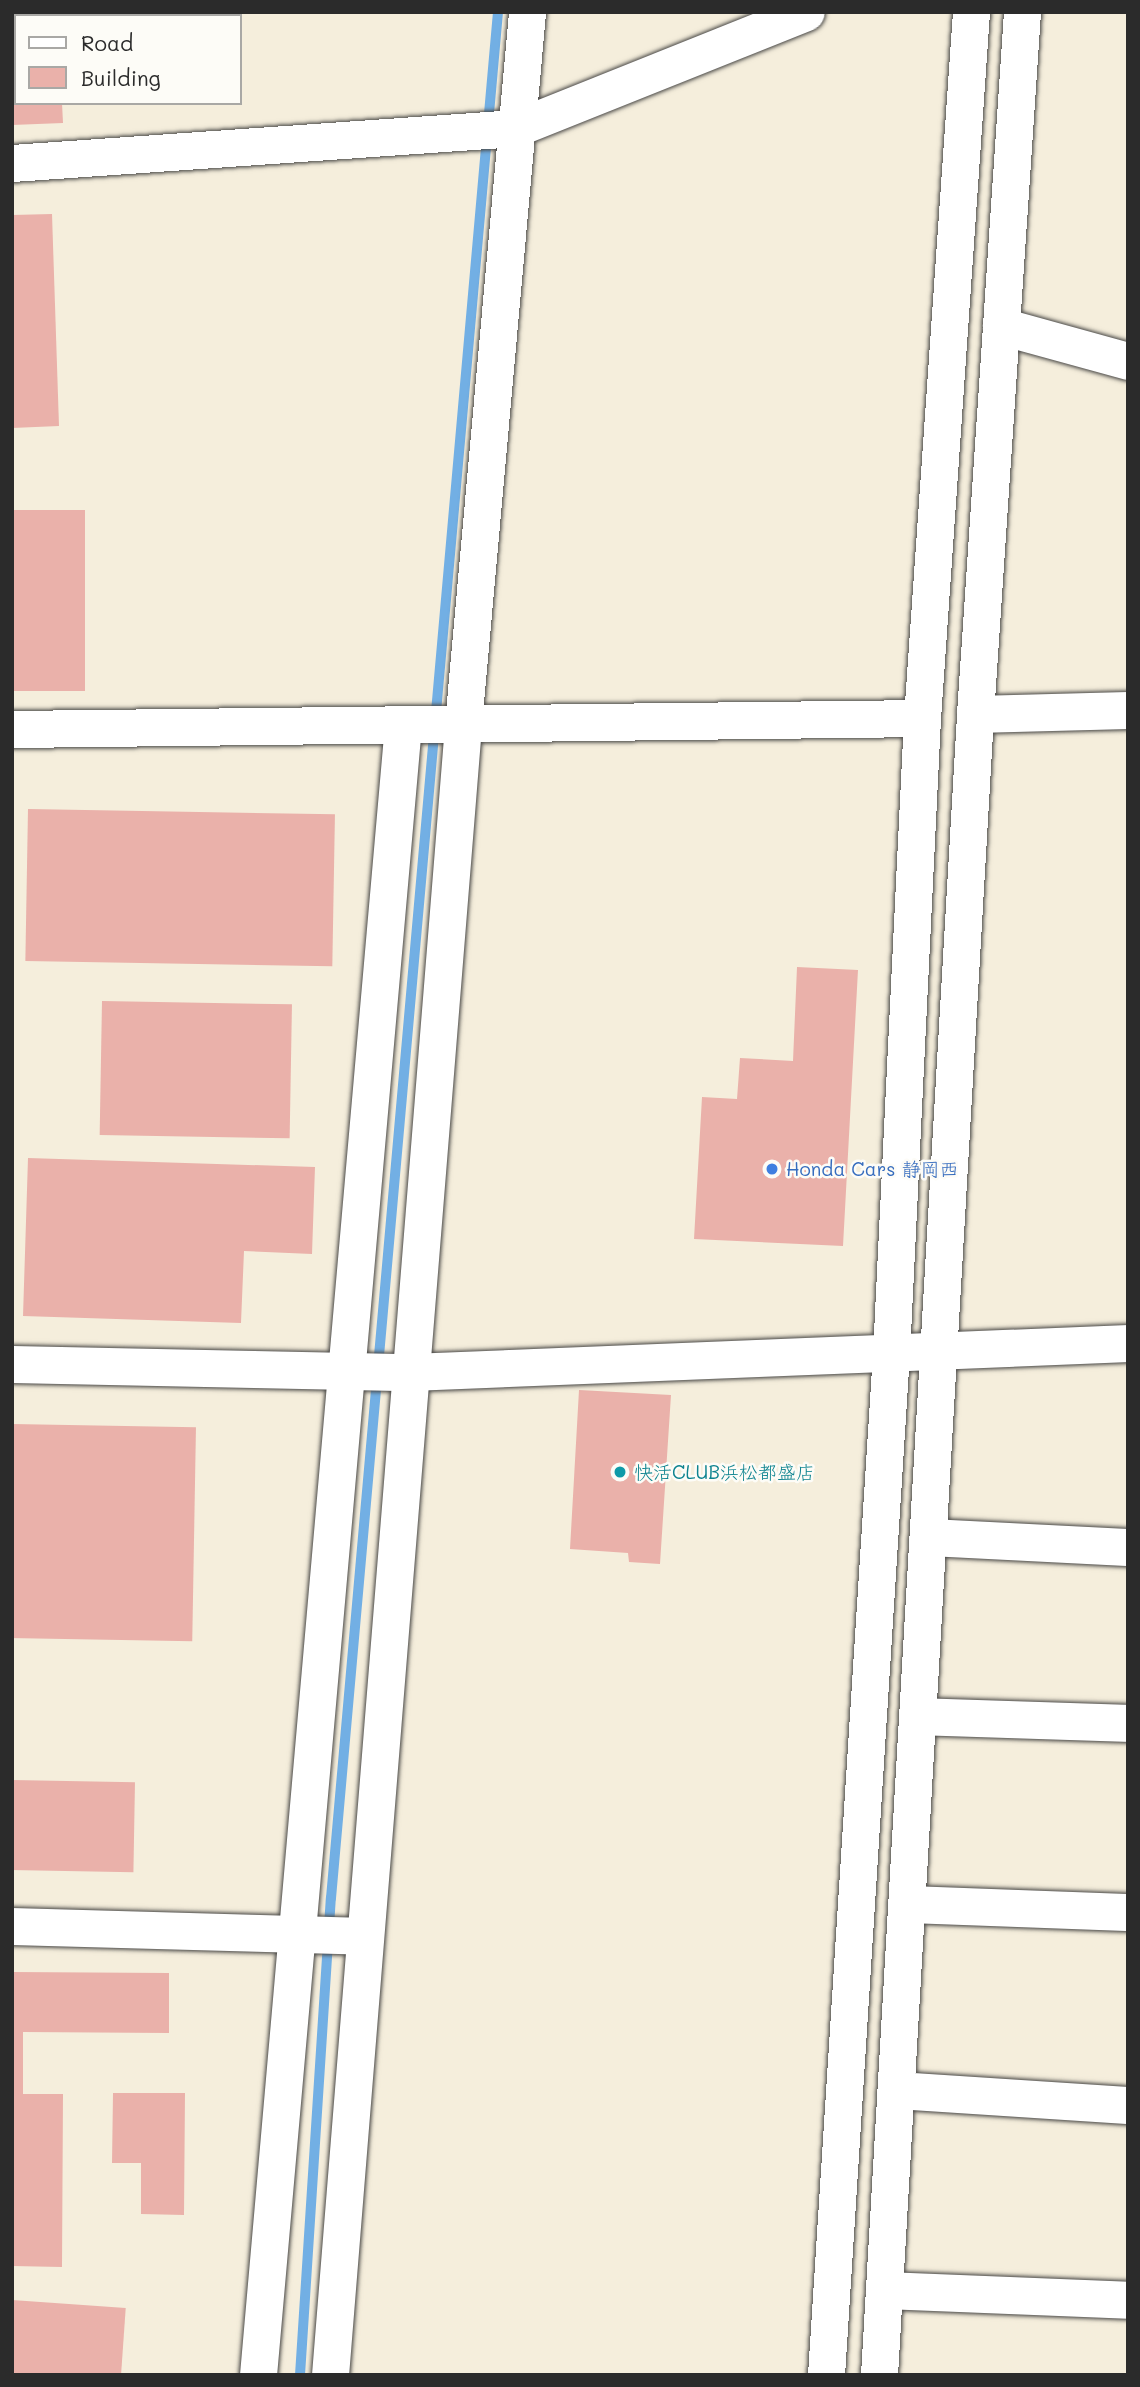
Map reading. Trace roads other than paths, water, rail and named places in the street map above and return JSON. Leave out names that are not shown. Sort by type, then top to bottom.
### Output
[{"type":"street","points":[[330,2375],[463,723],[527,12]]},
{"type":"street","points":[[12,163],[516,128],[806,12]]},
{"type":"street","points":[[826,2375],[891,1354],[922,718],[971,12]]},
{"type":"street","points":[[879,2375],[975,714],[1022,12]]},
{"type":"street","points":[[1001,327],[1128,360]]},
{"type":"street","points":[[975,714],[1128,710]]},
{"type":"street","points":[[12,729],[922,718]]},
{"type":"street","points":[[258,2375],[403,724]]},
{"type":"street","points":[[12,1364],[410,1371],[1128,1343]]},
{"type":"street","points":[[928,1537],[1128,1547]]},
{"type":"street","points":[[918,1716],[1128,1723]]},
{"type":"street","points":[[907,1904],[1128,1912]]},
{"type":"street","points":[[12,1926],[296,1931],[365,1936]]},
{"type":"street","points":[[896,2090],[1128,2105]]},
{"type":"street","points":[[884,2290],[1128,2300]]},
{"type":"waterway","points":[[300,2375],[331,1898],[498,12]]},
{"type":"place","name":"Honda Cars 静岡西","points":[[772,1169]]},
{"type":"place","name":"快活CLUB浜松都盛店","points":[[620,1472]]}]
